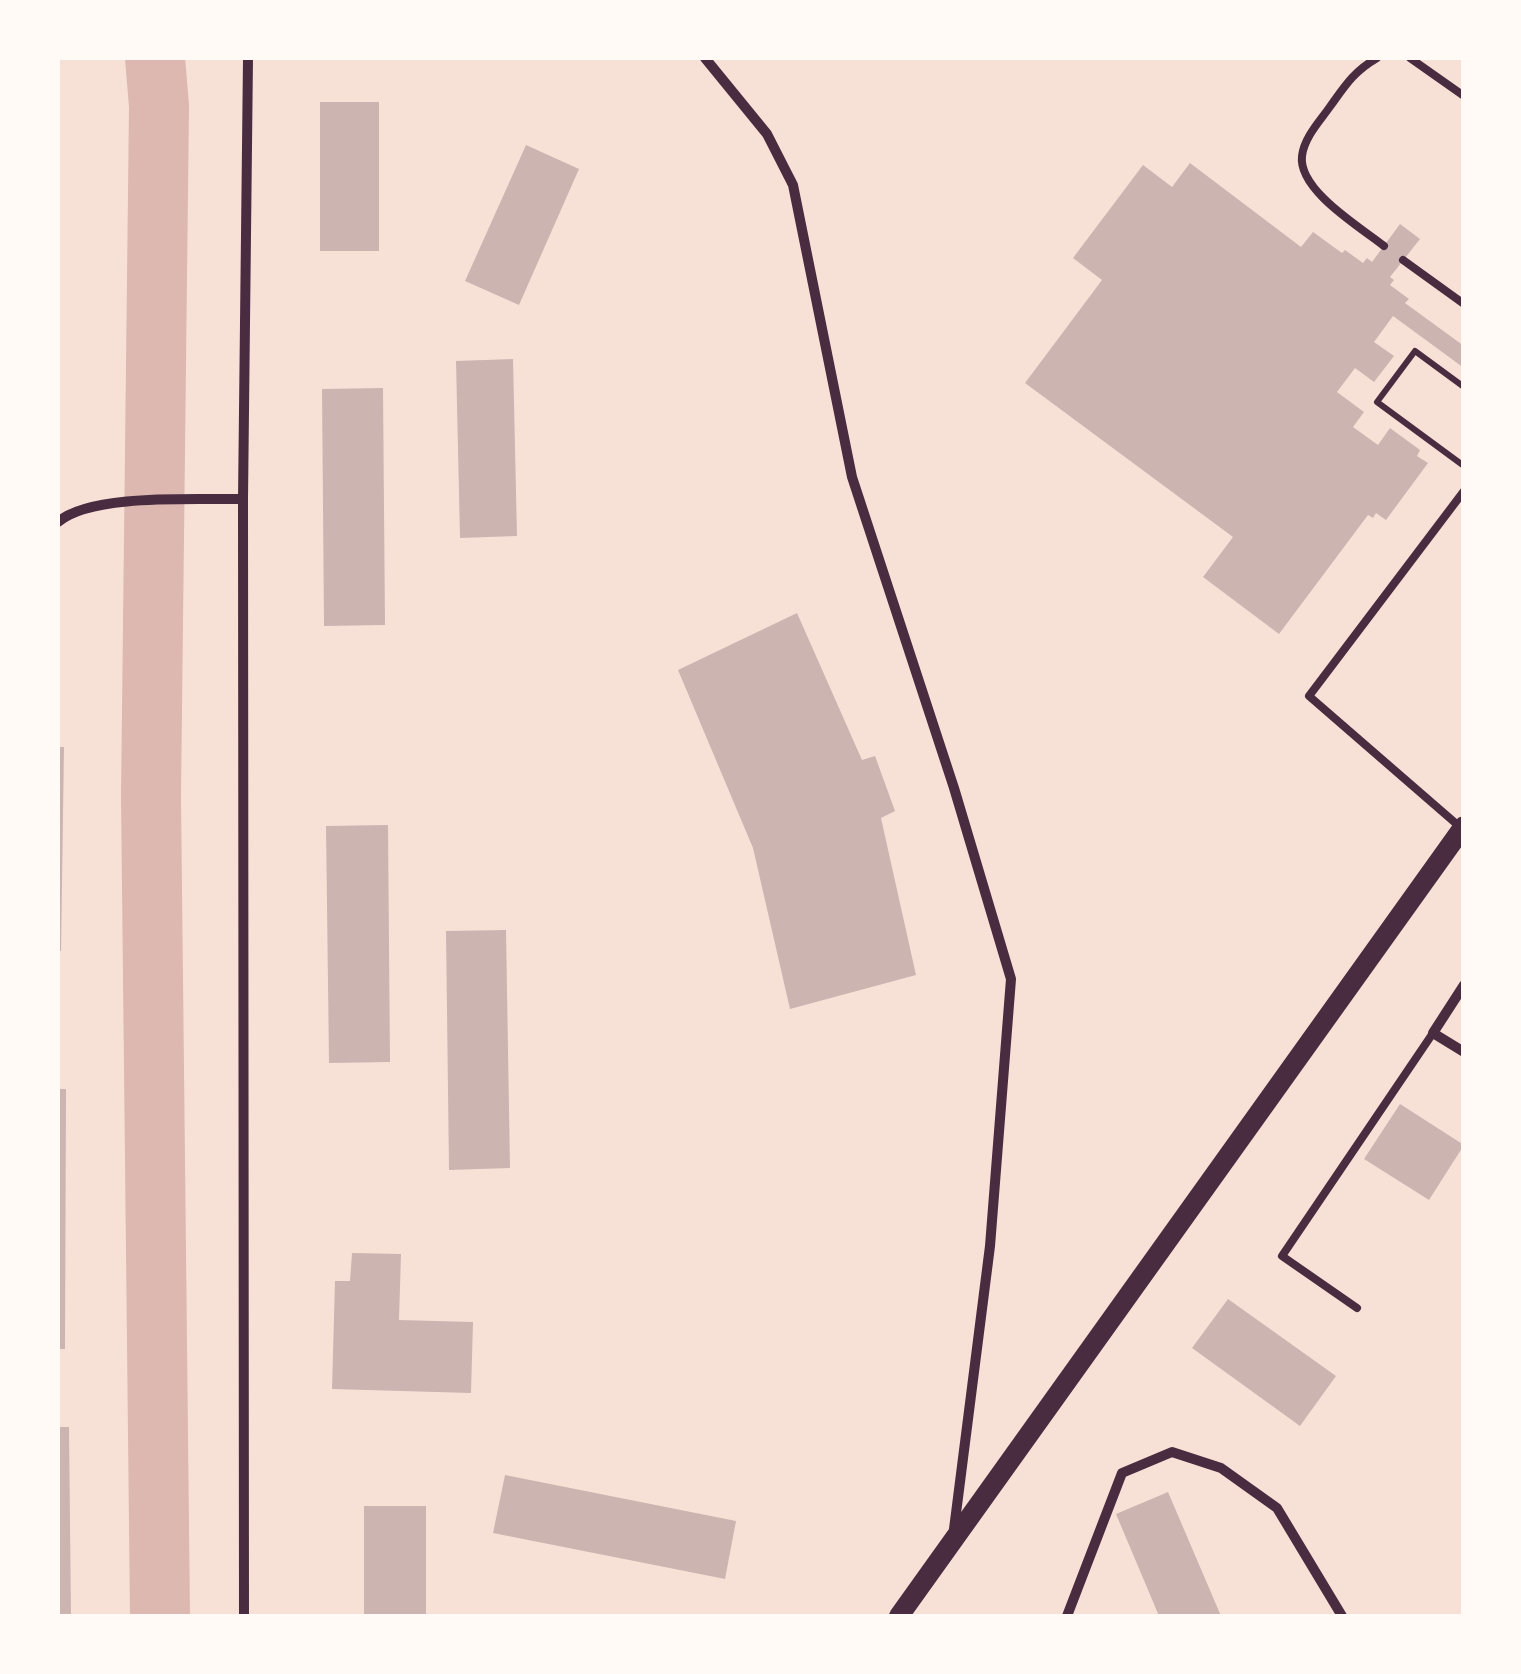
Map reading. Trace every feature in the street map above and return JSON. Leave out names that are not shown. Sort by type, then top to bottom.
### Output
[{"type":"main road","points":[[900,1616],[1462,827]]},
{"type":"street","points":[[244,1616],[243,499],[248,58]]},
{"type":"street","points":[[704,58],[766,134],[793,185],[852,477],[954,788],[1011,979],[990,1246],[953,1541]]},
{"type":"street","points":[[716,70],[719,58]]},
{"type":"street","points":[[58,522],[68,513],[125,501],[243,499]]},
{"type":"street","points":[[1464,986],[1433,1033],[1464,1052]]},
{"type":"street","points":[[1067,1616],[1122,1474],[1172,1452],[1221,1468],[1277,1508],[1342,1616]]},
{"type":"lane","points":[[1377,58],[1356,70],[1310,134],[1301,157],[1308,178],[1328,203],[1384,246]]},
{"type":"lane","points":[[1410,58],[1464,96]]},
{"type":"lane","points":[[1403,260],[1464,304]]},
{"type":"lane","points":[[1462,827],[1310,696],[1464,491]]},
{"type":"lane","points":[[1357,1308],[1282,1256],[1433,1033]]},
{"type":"path","points":[[1464,387],[1414,351],[1377,402],[1464,466]]},
{"type":"path","points":[[1384,369],[1394,377]]},
{"type":"building","points":[[320,102],[379,102],[379,251],[320,251]]},
{"type":"building","points":[[526,145],[579,169],[519,305],[465,281]]},
{"type":"building","points":[[1190,163],[1301,247],[1313,232],[1342,253],[1345,250],[1363,263],[1367,258],[1372,262],[1400,224],[1420,239],[1390,277],[1394,280],[1390,285],[1409,299],[1405,303],[1464,346],[1464,368],[1393,316],[1374,342],[1394,356],[1374,382],[1355,368],[1337,392],[1364,412],[1353,427],[1378,445],[1390,428],[1420,450],[1417,456],[1428,463],[1386,520],[1376,513],[1373,518],[1368,515],[1279,634],[1203,577],[1233,537],[1025,383],[1102,280],[1073,258],[1143,165],[1172,187]]},
{"type":"building","points":[[513,359],[517,536],[460,538],[456,361]]},
{"type":"building","points":[[383,388],[385,625],[324,626],[322,389]]},
{"type":"building","points":[[797,613],[862,760],[875,756],[895,811],[881,818],[916,975],[790,1009],[753,848],[678,670]]},
{"type":"building","points":[[58,747],[64,747],[61,951],[58,951]]},
{"type":"building","points":[[388,825],[390,1062],[329,1063],[326,826]]},
{"type":"building","points":[[506,930],[510,1168],[449,1170],[446,931]]},
{"type":"building","points":[[58,1089],[66,1089],[65,1349],[58,1349]]},
{"type":"building","points":[[1400,1104],[1464,1145],[1429,1200],[1364,1159]]},
{"type":"building","points":[[352,1253],[401,1254],[399,1320],[473,1322],[471,1393],[332,1389],[335,1281],[350,1281]]},
{"type":"building","points":[[1228,1299],[1336,1376],[1300,1426],[1192,1348]]},
{"type":"building","points":[[58,1427],[69,1427],[71,1616],[58,1616]]},
{"type":"building","points":[[505,1475],[736,1521],[725,1579],[493,1533]]},
{"type":"building","points":[[1168,1492],[1221,1616],[1159,1616],[1116,1514]]},
{"type":"building","points":[[364,1506],[426,1506],[426,1616],[364,1616]]},
{"type":"waterway","points":[[155,58],[159,106],[151,796],[160,1616]]}]
